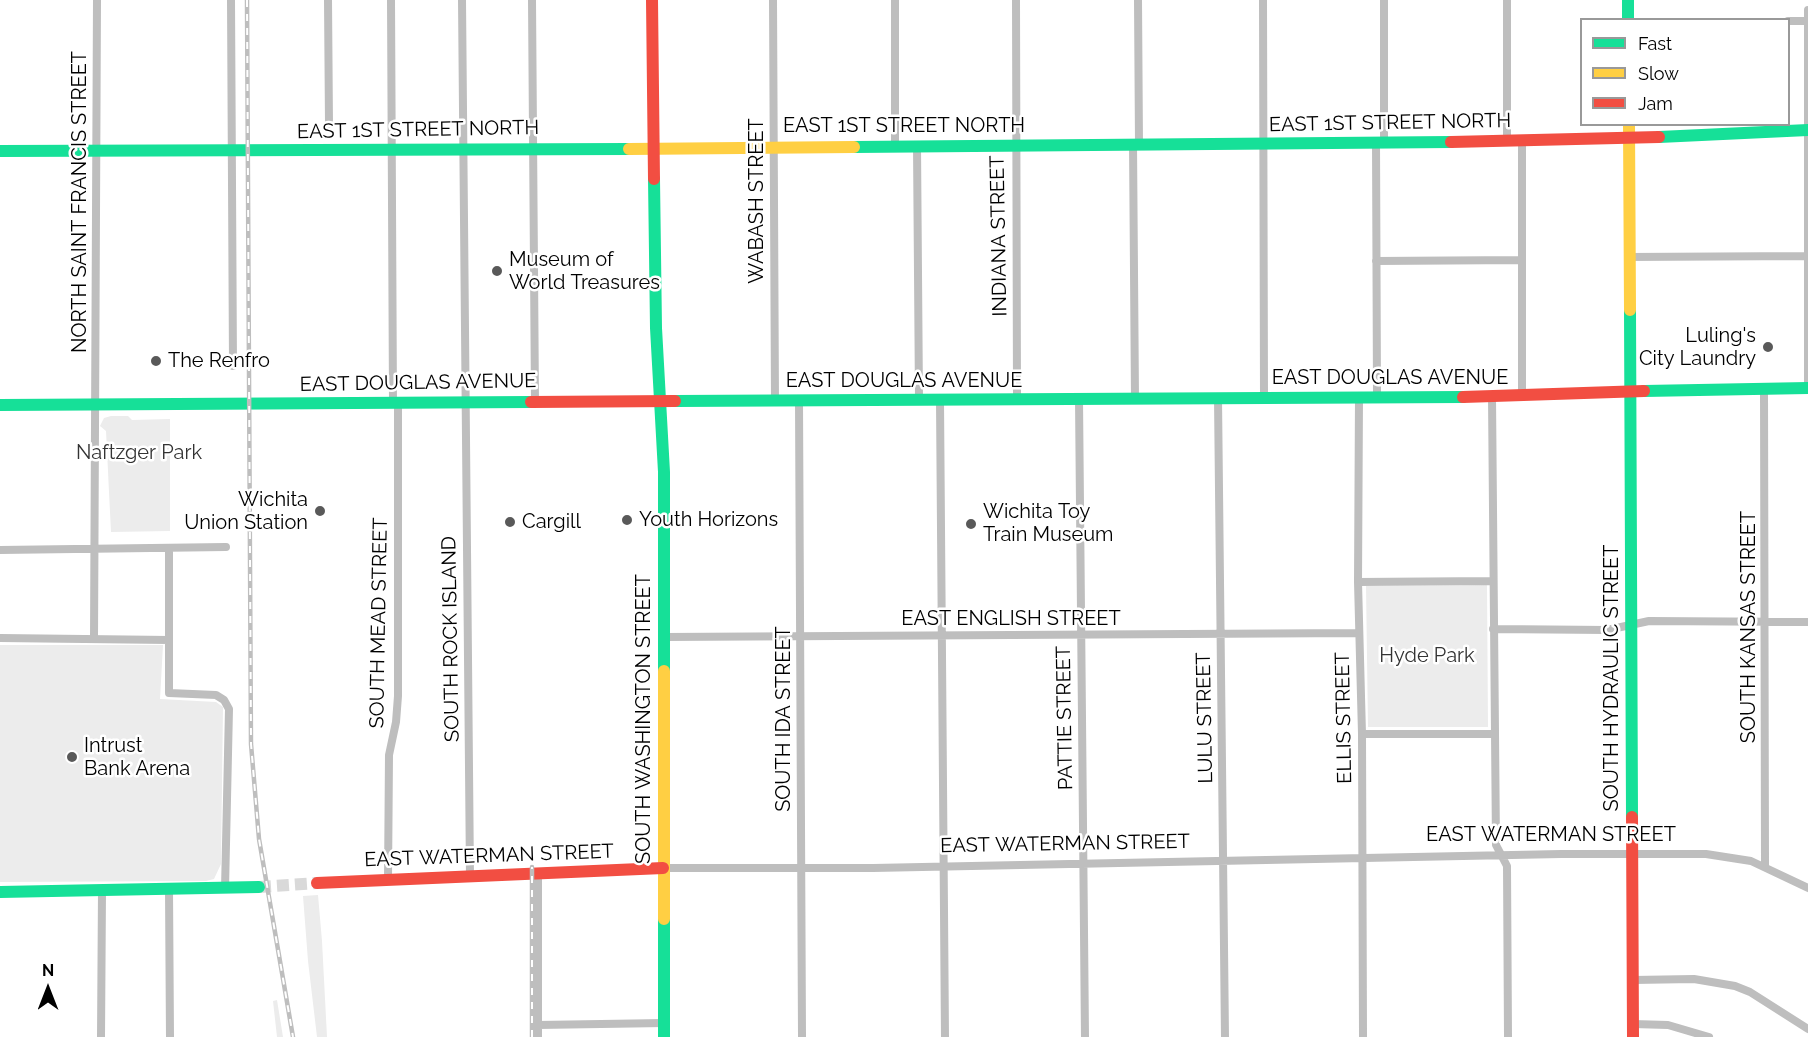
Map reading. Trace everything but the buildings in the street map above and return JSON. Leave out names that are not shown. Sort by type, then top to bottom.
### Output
[{"type":"street","name":"NORTH SAINT FRANCIS STREET","points":[[94,639],[97,0]]},
{"type":"street","points":[[231,0],[233,366]]},
{"type":"street","points":[[328,0],[328,124]]},
{"type":"street","name":"SOUTH MEAD STREET","points":[[388,880],[389,755],[396,722],[398,696],[391,0]]},
{"type":"street","name":"SOUTH ROCK ISLAND","points":[[462,0],[464,402],[471,876]]},
{"type":"street","points":[[532,0],[534,401]]},
{"type":"street","name":"SOUTH WASHINGTON STREET","points":[[652,0],[658,400],[664,472],[664,1037]]},
{"type":"street","name":"WABASH STREET","points":[[773,0],[775,401]]},
{"type":"street","points":[[895,0],[895,145]]},
{"type":"street","name":"INDIANA STREET","points":[[1016,0],[1017,400]]},
{"type":"street","points":[[1135,399],[1138,0]]},
{"type":"street","points":[[1263,0],[1264,398]]},
{"type":"street","points":[[1377,397],[1376,261],[1384,0]]},
{"type":"street","points":[[1507,0],[1507,141]]},
{"type":"street","points":[[1628,0],[1628,18]]},
{"type":"street","points":[[1808,10],[1806,255],[1808,387]]},
{"type":"street","points":[[1790,21],[1808,21]]},
{"type":"street","name":"SOUTH HYDRAULIC STREET","points":[[1629,126],[1633,1037]]},
{"type":"street","name":"EAST 1ST STREET NORTH","points":[[0,151],[392,151],[1522,141],[1807,129]]},
{"type":"street","points":[[1522,141],[1522,396]]},
{"type":"street","points":[[917,145],[919,401]]},
{"type":"street","points":[[1628,257],[1806,255]]},
{"type":"street","points":[[1376,261],[1522,260]]},
{"type":"street","name":"EAST DOUGLAS AVENUE","points":[[0,405],[1492,397],[1808,387]]},
{"type":"street","name":"SOUTH KANSAS STREET","points":[[1764,388],[1765,866]]},
{"type":"street","name":"ELLIS STREET","points":[[1359,397],[1358,633],[1362,734],[1363,1037]]},
{"type":"street","points":[[1492,397],[1496,845],[1507,866],[1508,1037]]},
{"type":"street","name":"LULU STREET","points":[[1218,398],[1225,1037]]},
{"type":"street","name":"PATTIE STREET","points":[[1079,399],[1085,1037]]},
{"type":"street","points":[[940,400],[945,1037]]},
{"type":"street","name":"SOUTH IDA STREET","points":[[799,401],[802,1037]]},
{"type":"street","points":[[0,550],[226,547]]},
{"type":"street","points":[[168,549],[169,693],[216,695],[224,700],[229,709],[225,890]]},
{"type":"street","points":[[1358,582],[1493,581]]},
{"type":"street","points":[[1493,629],[1607,630],[1649,621],[1808,622]]},
{"type":"street","name":"EAST ENGLISH STREET","points":[[665,637],[1358,633]]},
{"type":"street","points":[[0,638],[169,640]]},
{"type":"street","points":[[1362,734],[1495,734]]},
{"type":"street","name":"EAST WATERMAN STREET","points":[[317,884],[663,868],[945,866],[1632,854],[1722,855],[1765,866],[1808,888]]},
{"type":"street","points":[[538,875],[538,1037]]},
{"type":"street","points":[[0,892],[225,890],[260,887]]},
{"type":"street","points":[[168,890],[170,1037]]},
{"type":"street","points":[[101,1037],[102,891]]},
{"type":"street","points":[[1633,980],[1694,979],[1735,986],[1750,992],[1808,1029]]},
{"type":"street","points":[[538,1025],[664,1023]]},
{"type":"street","points":[[1633,1024],[1668,1025],[1709,1037]]},
{"type":"green space","name":"Naftzger Park","points":[[128,416],[132,420],[170,419],[170,531],[111,532],[106,431],[100,426],[104,418]]},
{"type":"green space","name":"Hyde Park","points":[[1487,585],[1488,727],[1368,727],[1366,586]]},
{"type":"green space","points":[[0,645],[163,645],[160,699],[216,702],[223,707],[221,864],[214,879],[206,881],[0,882]]},
{"type":"green space","points":[[318,895],[327,1037],[317,1037],[303,896]]},
{"type":"green space","points":[[277,1000],[283,1037],[277,1037],[273,1001]]},
{"type":"tunnel","points":[[259,887],[317,883]]},
{"type":"railway","points":[[247,0],[251,744],[259,839],[293,1037]]},
{"type":"railway","points":[[532,867],[532,1037]]},
{"type":"traffic: fast","points":[[1628,0],[1628,18]]},
{"type":"traffic: fast","points":[[1659,137],[1808,130]]},
{"type":"traffic: fast","points":[[854,147],[1451,142]]},
{"type":"traffic: fast","points":[[0,151],[629,149]]},
{"type":"traffic: fast","points":[[654,179],[656,328],[664,472],[664,671]]},
{"type":"traffic: fast","points":[[1630,310],[1632,817]]},
{"type":"traffic: fast","points":[[1644,391],[1808,388]]},
{"type":"traffic: fast","points":[[675,401],[1463,397]]},
{"type":"traffic: fast","points":[[0,405],[531,402]]},
{"type":"traffic: fast","points":[[0,892],[259,887]]},
{"type":"traffic: fast","points":[[664,919],[664,1037]]},
{"type":"traffic: slow","points":[[1629,126],[1630,310]]},
{"type":"traffic: slow","points":[[629,149],[854,147]]},
{"type":"traffic: slow","points":[[664,671],[664,919]]},
{"type":"traffic: jam","points":[[652,0],[654,179]]},
{"type":"traffic: jam","points":[[1451,142],[1659,137]]},
{"type":"traffic: jam","points":[[1463,397],[1644,391]]},
{"type":"traffic: jam","points":[[531,402],[675,401]]},
{"type":"traffic: jam","points":[[1632,817],[1633,1037]]},
{"type":"traffic: jam","points":[[317,883],[663,868]]},
{"type":"place","name":"Museum of World Treasures","points":[[497,271]]},
{"type":"place","name":"Luling's City Laundry","points":[[1768,347]]},
{"type":"place","name":"The Renfro","points":[[156,361]]},
{"type":"place","name":"Wichita Union Station","points":[[320,511]]},
{"type":"place","name":"Youth Horizons","points":[[627,520]]},
{"type":"place","name":"Cargill","points":[[510,522]]},
{"type":"place","name":"Wichita Toy Train Museum","points":[[971,524]]},
{"type":"place","name":"Intrust Bank Arena","points":[[72,757]]}]
